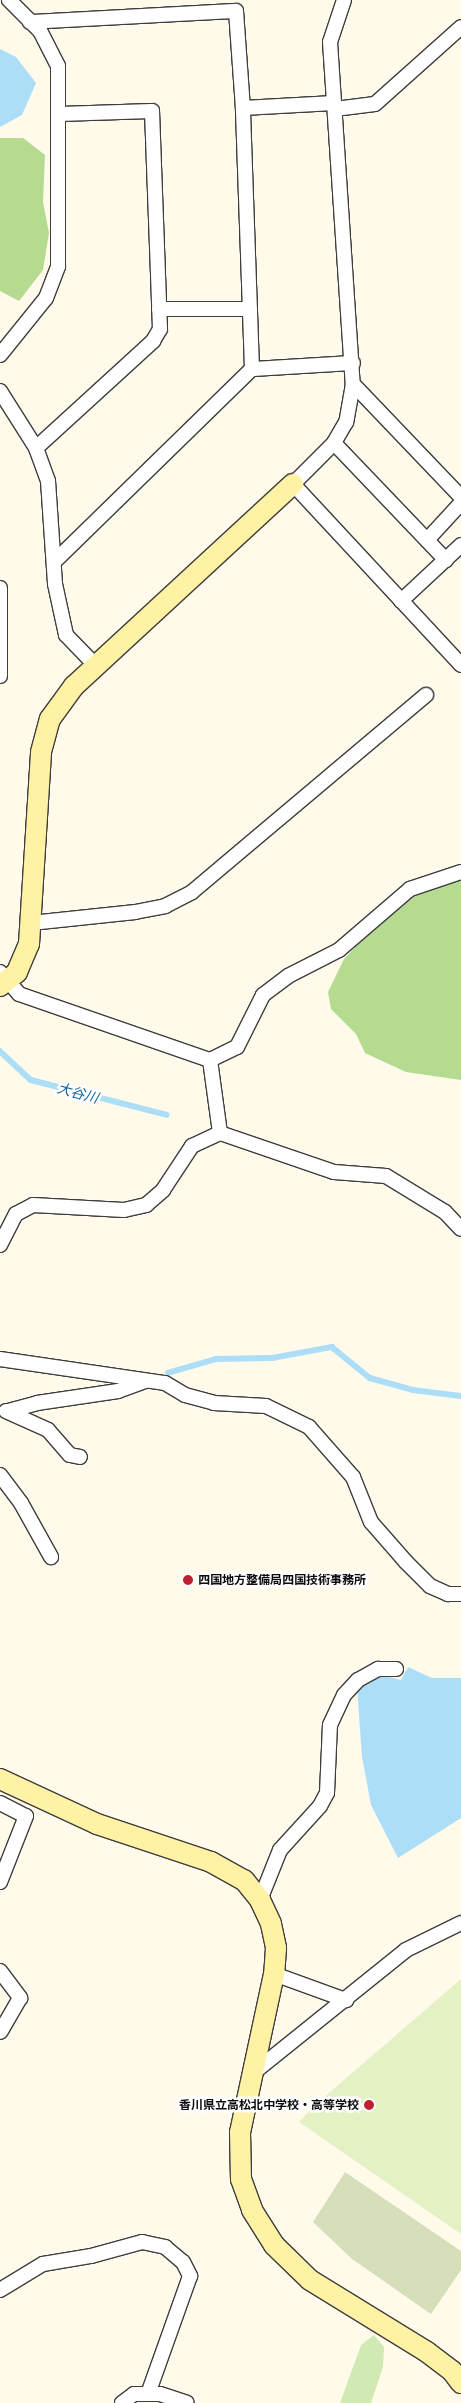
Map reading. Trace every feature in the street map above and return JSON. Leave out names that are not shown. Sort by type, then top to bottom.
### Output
[{"type":"street","points":[[0,355],[46,298],[58,266],[58,66],[40,31],[9,0]]},
{"type":"street","points":[[344,0],[330,42],[353,363],[353,384],[346,422],[334,443],[293,484],[74,686],[50,719],[41,752],[29,944],[16,972],[2,980],[19,994],[210,1060],[237,1047],[263,995],[288,976],[339,950],[410,889],[461,872]]},
{"type":"street","points":[[30,22],[236,11],[243,108],[252,369]]},
{"type":"street","points":[[243,108],[375,104],[461,26]]},
{"type":"street","points":[[36,448],[153,341],[160,329],[152,111],[59,114]]},
{"type":"street","points":[[159,309],[250,309]]},
{"type":"street","points":[[54,562],[252,369],[353,363]]},
{"type":"street","points":[[353,384],[461,497]]},
{"type":"street","points":[[0,391],[36,448],[48,481],[54,562],[66,635],[96,666]]},
{"type":"street","points":[[334,443],[446,560]]},
{"type":"street","points":[[293,484],[461,665]]},
{"type":"street","points":[[427,540],[461,503]]},
{"type":"street","points":[[401,601],[461,546]]},
{"type":"street","points":[[0,588],[0,676]]},
{"type":"street","points":[[31,923],[135,912],[165,906],[192,892],[426,695]]},
{"type":"street","points":[[210,1060],[220,1133]]},
{"type":"street","points":[[0,1245],[16,1214],[33,1205],[124,1210],[146,1205],[163,1190],[192,1146],[220,1133],[334,1172],[386,1176],[445,1212],[461,1229]]},
{"type":"street","points":[[0,1359],[165,1383],[185,1395],[214,1403],[266,1406],[309,1427],[353,1477],[371,1522],[406,1562],[430,1586],[448,1594],[461,1594]]},
{"type":"street","points":[[4,1410],[118,1391],[148,1380]]},
{"type":"street","points":[[4,1410],[48,1430],[70,1455],[80,1457]]},
{"type":"street","points":[[0,1475],[21,1502],[51,1557]]},
{"type":"street","points":[[260,1900],[280,1850],[320,1806],[327,1793],[330,1725],[344,1696],[358,1680],[378,1669],[396,1669]]},
{"type":"street","points":[[0,1780],[97,1824],[211,1862],[244,1880],[260,1900],[271,1924],[276,1948],[274,1974],[240,2132],[241,2179],[252,2210],[274,2245],[310,2280],[427,2352],[452,2371],[461,2383]]},
{"type":"street","points":[[0,1803],[26,1816],[0,1882]]},
{"type":"street","points":[[253,2073],[406,1950],[461,1922]]},
{"type":"street","points":[[0,1971],[20,1998],[0,2032]]},
{"type":"street","points":[[274,1974],[346,2000]]},
{"type":"street","points":[[0,2290],[43,2264],[91,2256],[142,2242],[166,2247],[183,2262],[190,2276],[148,2394]]},
{"type":"street","points":[[122,2403],[134,2394],[160,2394],[187,2403]]},
{"type":"green space","points":[[0,138],[23,138],[45,155],[43,202],[49,233],[43,270],[19,301],[0,291]]},
{"type":"green space","points":[[461,879],[461,1080],[406,1072],[365,1053],[356,1034],[331,1009],[328,992],[344,959],[364,938],[415,896]]},
{"type":"green space","name":"香川県立高松北中学校・高等学校","points":[[461,1979],[461,2234],[299,2122],[314,2106]]},
{"type":"green space","points":[[345,2172],[461,2251],[461,2270],[431,2314],[352,2259],[313,2222]]},
{"type":"green space","points":[[374,2335],[384,2347],[383,2367],[371,2403],[340,2403],[361,2345]]},
{"type":"water","points":[[0,49],[16,57],[36,83],[22,115],[0,127]]},
{"type":"water","points":[[408,1667],[432,1678],[461,1678],[461,1818],[398,1858],[371,1805],[362,1757],[357,1687],[377,1674],[401,1680]]},
{"type":"waterway","name":"大谷川","points":[[0,1051],[31,1080],[167,1115]]},
{"type":"waterway","points":[[168,1373],[216,1359],[272,1358],[332,1347],[370,1378],[413,1390],[461,1396]]},
{"type":"place","name":"四国地方整備局四国技術事務所","points":[[188,1580]]},
{"type":"place","name":"香川県立高松北中学校・高等学校","points":[[369,2105]]}]
